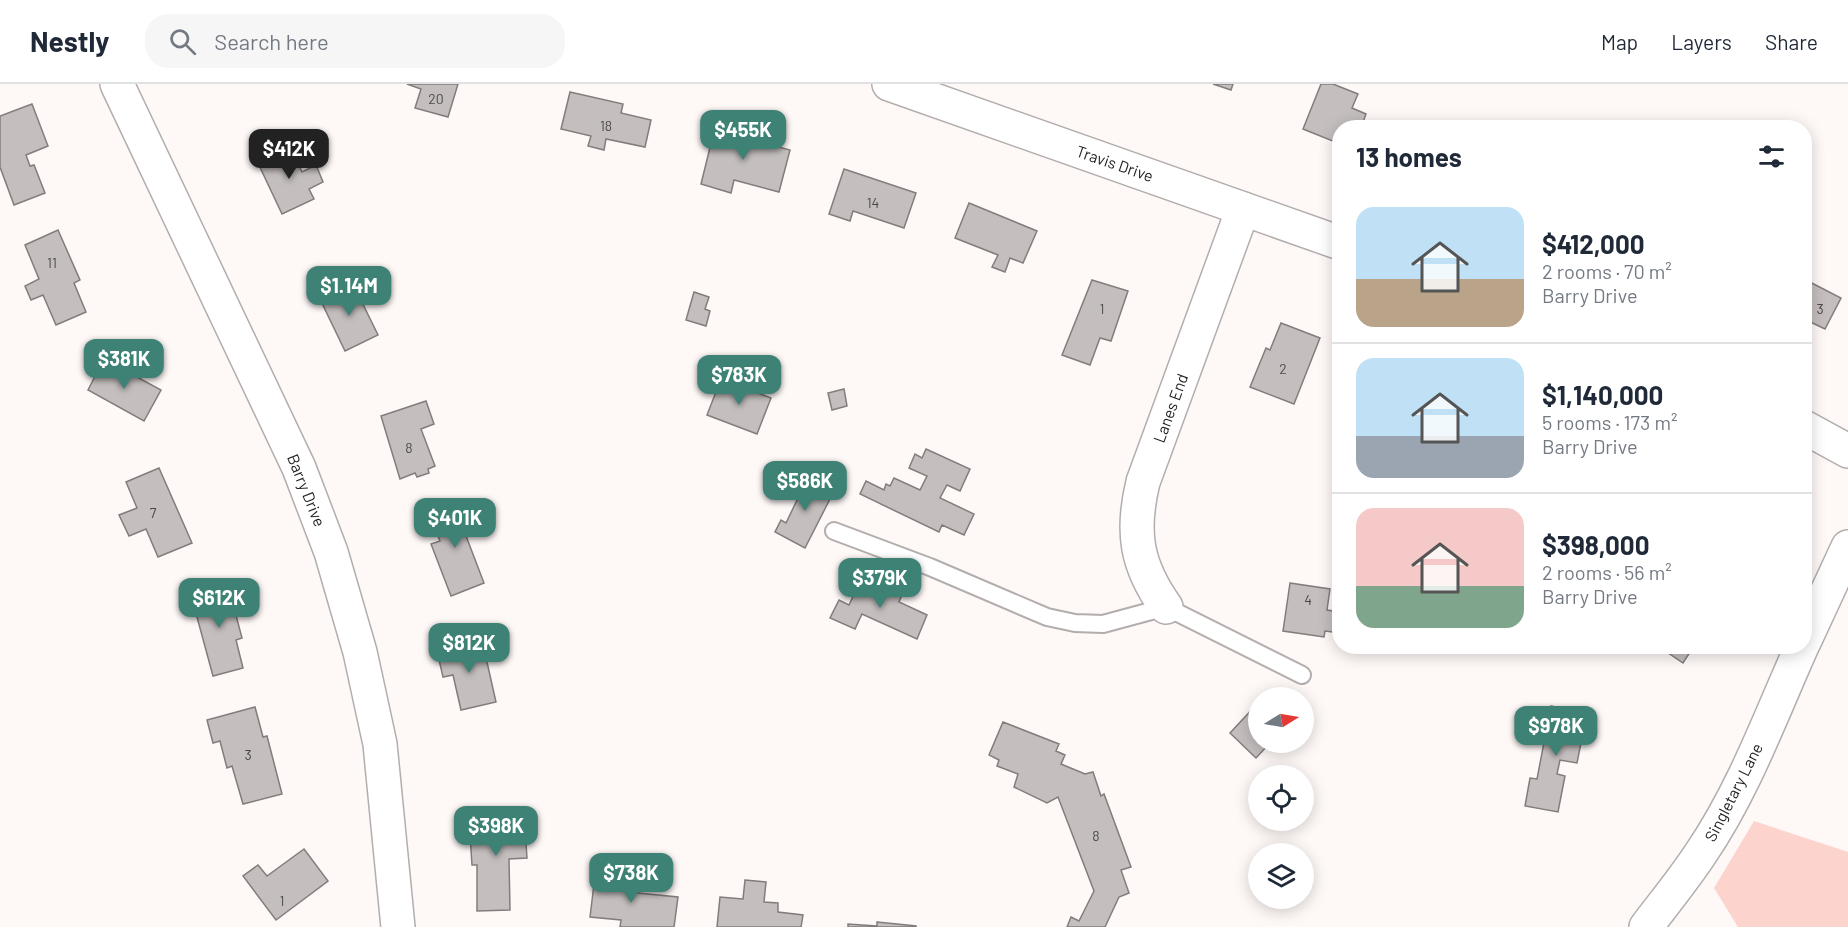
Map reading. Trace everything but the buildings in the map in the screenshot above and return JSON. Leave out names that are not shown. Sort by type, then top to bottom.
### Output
[{"type":"street","name":"Barry Drive","points":[[117,84],[299,468],[331,552],[360,652],[380,744],[398,927]]},
{"type":"street","name":"Travis Drive","points":[[890,84],[1332,240]]},
{"type":"street","name":"Lanes End","points":[[1166,607],[1149,584],[1139,558],[1137,506],[1143,482],[1243,209]]},
{"type":"street","points":[[1812,431],[1848,451]]},
{"type":"street","points":[[1812,625],[1848,547]]},
{"type":"street","name":"Singletary Lane","points":[[1646,927],[1702,853],[1718,825],[1752,758],[1798,654]]},
{"type":"lane","points":[[834,531],[930,567],[1047,617],[1075,624],[1103,624],[1166,607],[1302,675]]},
{"type":"shaded area","points":[[1754,821],[1848,852],[1848,927],[1738,927],[1714,888]]}]
